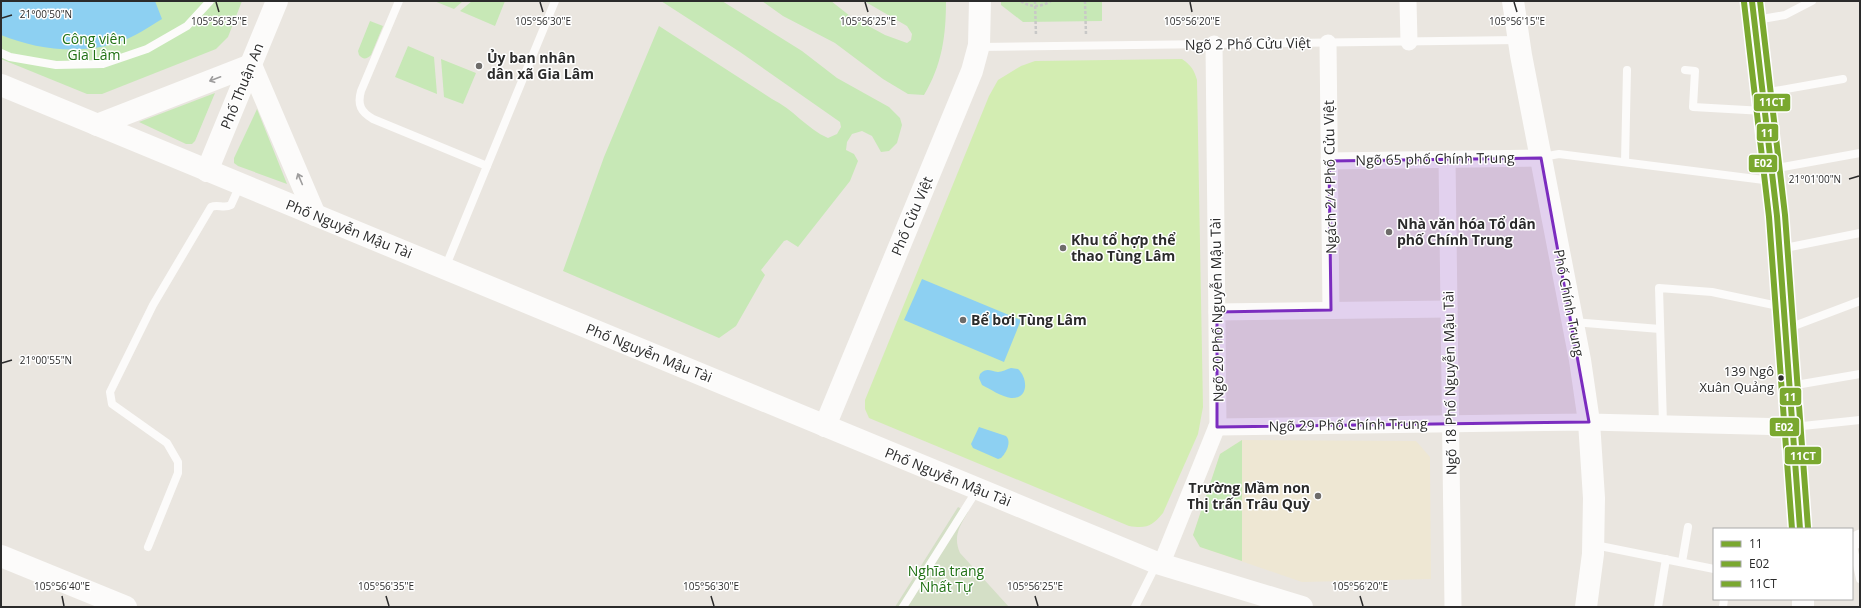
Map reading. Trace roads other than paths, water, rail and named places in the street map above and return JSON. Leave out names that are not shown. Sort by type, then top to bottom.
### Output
[{"type":"street","name":"Phố Thuận An","points":[[207,170],[278,1]]},
{"type":"street","name":"Phố Cửu Việt","points":[[825,426],[972,71],[978,48],[980,1]]},
{"type":"street","points":[[1408,1],[1409,42]]},
{"type":"street","name":"Phố Chính Trung","points":[[1513,1],[1518,40],[1594,422],[1593,545],[1586,607]]},
{"type":"street","points":[[1754,11],[1780,250],[1800,528]]},
{"type":"street","name":"Ngách 2/4 Phố Cửu Việt","points":[[1328,43],[1331,310]]},
{"type":"street","name":"Ngõ 20 Phố Nguyễn Mậu Tài","points":[[1159,564],[1217,427],[1214,44]]},
{"type":"street","points":[[98,125],[251,65],[315,215]]},
{"type":"street","name":"Phố Nguyễn Mậu Tài","points":[[1,85],[1159,564],[1302,607]]},
{"type":"street","name":"Ngõ 65 phố Chính Trung","points":[[1329,161],[1541,158]]},
{"type":"street","name":"Ngõ 18 Phố Nguyễn Mậu Tài","points":[[1447,159],[1453,607]]},
{"type":"street","points":[[1217,312],[1449,309]]},
{"type":"street","name":"Ngõ 29 Phố Chính Trung","points":[[1217,427],[1594,422],[1793,427]]},
{"type":"street","points":[[1,556],[126,607]]},
{"type":"lane","points":[[1,53],[56,65],[103,64],[146,49],[187,26],[210,1]]},
{"type":"lane","points":[[398,1],[361,91],[359,105],[362,110],[373,119],[487,166]]},
{"type":"lane","points":[[445,269],[555,1]]},
{"type":"lane","points":[[1754,11],[1785,15],[1812,1]]},
{"type":"lane","name":"Ngõ 2 Phố Cửu Việt","points":[[978,48],[1518,40]]},
{"type":"lane","points":[[1625,162],[1627,70]]},
{"type":"lane","points":[[1685,70],[1695,71],[1693,107],[1764,102],[1843,79]]},
{"type":"lane","points":[[1541,158],[1559,154],[1625,162],[1773,175],[1860,153]]},
{"type":"lane","points":[[148,547],[178,473],[178,462],[167,443],[112,404],[110,392],[153,305],[211,207],[224,207],[231,205],[240,184]]},
{"type":"lane","points":[[1780,250],[1860,233]]},
{"type":"lane","points":[[1663,424],[1659,288],[1712,292],[1784,307]]},
{"type":"lane","points":[[1785,329],[1860,301]]},
{"type":"lane","points":[[1573,322],[1660,329]]},
{"type":"lane","points":[[1790,386],[1860,374]]},
{"type":"lane","points":[[1793,427],[1860,420]]},
{"type":"lane","points":[[903,607],[977,489]]},
{"type":"lane","points":[[1682,562],[1688,527]]},
{"type":"lane","points":[[1593,545],[1713,569]]},
{"type":"lane","points":[[1853,547],[1860,579]]},
{"type":"lane","points":[[1658,607],[1666,560]]},
{"type":"lane","points":[[1136,607],[1159,564]]},
{"type":"water","points":[[1,1],[155,1],[162,19],[136,35],[119,42],[90,48],[60,49],[30,44],[1,35]]},
{"type":"water","name":"Bể bơi Tùng Lâm","points":[[922,279],[1021,320],[1004,362],[904,320]]},
{"type":"water","points":[[1011,368],[1018,369],[1024,377],[1025,387],[1024,392],[1021,395],[1011,398],[1007,397],[1000,395],[982,385],[979,378],[982,372],[989,370],[1000,372]]},
{"type":"water","points":[[979,427],[1008,438],[1005,453],[1001,458],[998,459],[973,448],[971,444]]},
{"type":"place","name":"Ủy ban nhân dân xã Gia Lâm","points":[[479,66]]},
{"type":"place","name":"Nhà văn hóa Tổ dân phố Chính Trung","points":[[1389,232]]},
{"type":"place","name":"Khu tổ hợp thể thao Tùng Lâm","points":[[1063,248]]},
{"type":"place","name":"Bể bơi Tùng Lâm","points":[[963,320]]},
{"type":"place","name":"139 Ngô Xuân Quảng","points":[[1781,378]]},
{"type":"place","name":"Trường Mầm non Thị trấn Trâu Quỳ","points":[[1318,496]]},
{"type":"park label","name":"Công viên Gia Lâm","points":[[94,48]]},
{"type":"park label","name":"Nghĩa trang Nhất Tự","points":[[946,580]]}]
